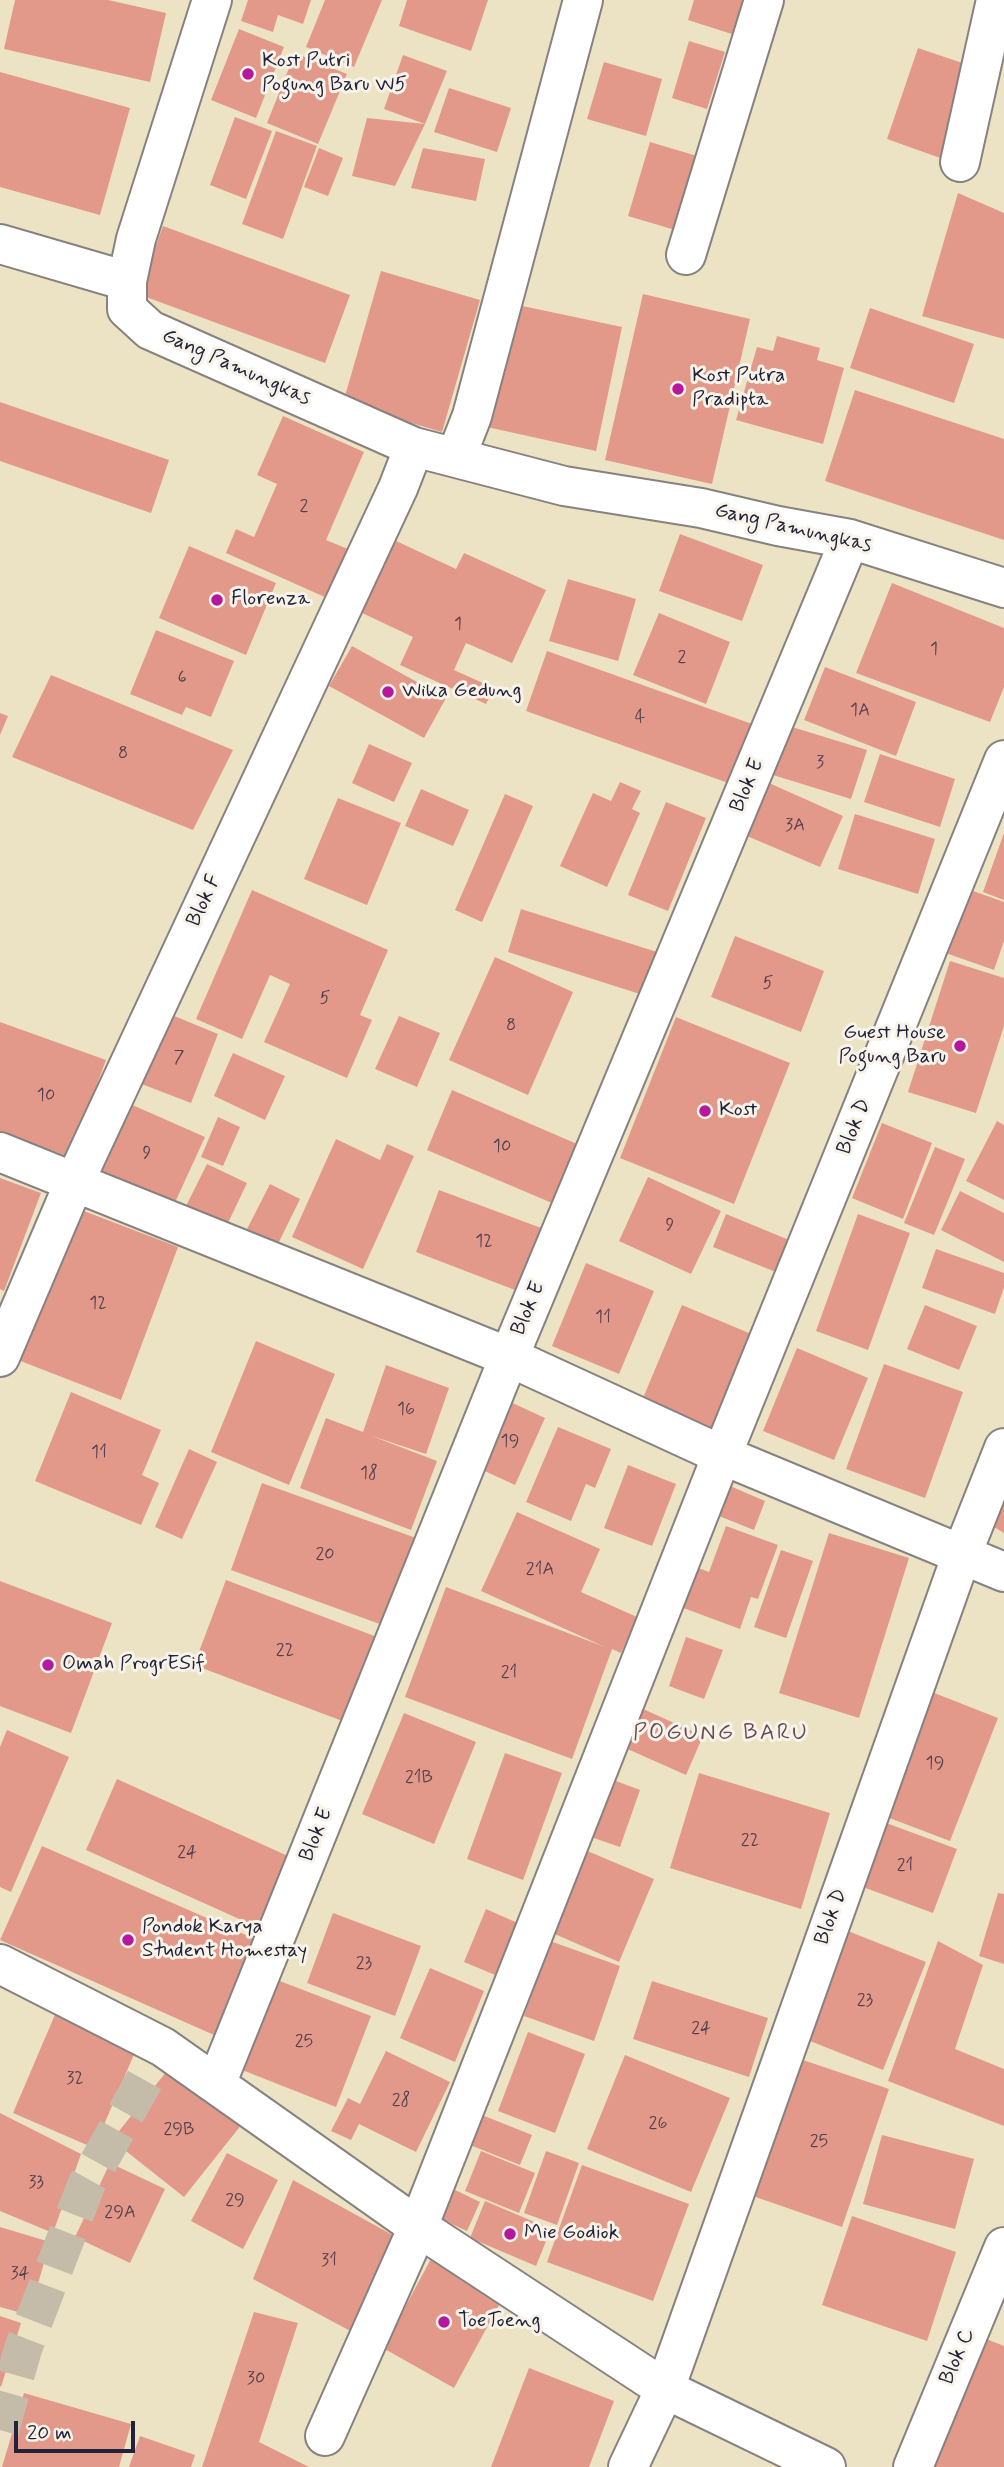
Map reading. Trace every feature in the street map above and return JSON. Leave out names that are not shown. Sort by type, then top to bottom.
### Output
[{"type":"street","name":"Gang Pamungkas","points":[[212,0],[136,239],[127,281],[127,309],[150,330],[414,447],[564,486],[701,508],[850,539],[1004,588]]},
{"type":"street","points":[[456,457],[472,416],[583,0]]},
{"type":"street","points":[[686,256],[764,0]]},
{"type":"street","points":[[960,162],[996,0]]},
{"type":"street","points":[[0,244],[127,281]]},
{"type":"street","name":"Blok F","points":[[0,1357],[74,1183],[398,488],[414,447]]},
{"type":"street","name":"Blok E","points":[[217,2082],[509,1357],[850,539]]},
{"type":"street","name":"Blok D","points":[[722,1455],[1004,760]]},
{"type":"street","points":[[0,1152],[509,1357],[722,1455],[1004,1572]]},
{"type":"street","name":"Blok D","points":[[628,2467],[665,2389],[962,1554],[1004,1447]]},
{"type":"street","points":[[326,2436],[418,2227],[722,1455]]},
{"type":"street","points":[[0,1964],[163,2047],[217,2082],[418,2227],[665,2389],[826,2467]]},
{"type":"street","name":"Blok C","points":[[913,2467],[1004,2247]]},
{"type":"building","points":[[15,0],[108,0],[166,13],[150,82],[4,49]]},
{"type":"building","points":[[248,0],[311,0],[303,24],[278,15],[273,32],[241,21]]},
{"type":"building","points":[[325,0],[382,0],[354,67],[306,47]]},
{"type":"building","points":[[407,0],[488,0],[471,51],[399,26]]},
{"type":"building","points":[[694,0],[749,0],[738,36],[688,20]]},
{"type":"building","name":"Kost Putri Pogung Baru W5","points":[[239,29],[284,47],[256,118],[211,100]]},
{"type":"building","points":[[689,41],[725,52],[707,109],[672,98]]},
{"type":"building","points":[[918,48],[974,67],[943,159],[887,139]]},
{"type":"building","points":[[295,53],[347,74],[318,144],[267,123]]},
{"type":"building","points":[[403,55],[447,71],[425,124],[384,109]]},
{"type":"building","points":[[604,62],[662,79],[646,136],[587,119]]},
{"type":"building","points":[[0,72],[130,108],[100,215],[0,187]]},
{"type":"building","points":[[449,88],[511,108],[497,152],[434,132]]},
{"type":"building","points":[[235,117],[272,131],[246,199],[210,185]]},
{"type":"building","points":[[367,118],[425,124],[395,186],[352,176]]},
{"type":"building","points":[[276,131],[317,146],[283,239],[242,224]]},
{"type":"building","points":[[650,142],[697,156],[675,230],[628,216]]},
{"type":"building","points":[[319,148],[343,158],[328,196],[304,187]]},
{"type":"building","points":[[423,148],[485,159],[476,201],[411,188]]},
{"type":"building","points":[[958,193],[1004,213],[1004,339],[922,316]]},
{"type":"building","points":[[163,226],[350,295],[325,363],[138,294]]},
{"type":"building","points":[[381,271],[480,300],[442,432],[343,403]]},
{"type":"building","name":"Kost Putra Pradipta","points":[[643,294],[750,319],[712,484],[605,460]]},
{"type":"building","points":[[513,304],[622,327],[596,451],[487,427]]},
{"type":"building","points":[[870,308],[974,344],[954,403],[850,368]]},
{"type":"building","name":"Kost Putra Pradipta","points":[[777,336],[820,348],[817,360],[844,368],[823,444],[736,420],[757,347],[773,351]]},
{"type":"building","points":[[855,390],[1004,439],[1004,540],[825,481]]},
{"type":"building","points":[[0,402],[169,460],[151,513],[0,461]]},
{"type":"building","points":[[283,416],[364,452],[326,540],[348,549],[327,598],[226,553],[236,529],[254,537],[277,484],[257,475]]},
{"type":"building","points":[[680,534],[763,565],[742,621],[659,591]]},
{"type":"building","points":[[394,540],[456,569],[464,553],[546,590],[512,663],[466,643],[454,670],[494,688],[486,704],[400,665],[413,637],[360,612]]},
{"type":"building","name":"Florenza","points":[[189,546],[276,583],[246,655],[159,618]]},
{"type":"building","points":[[568,579],[636,599],[618,661],[549,641]]},
{"type":"building","points":[[892,583],[1004,628],[1004,687],[990,722],[856,673]]},
{"type":"building","points":[[659,613],[730,642],[706,704],[633,675]]},
{"type":"building","points":[[156,630],[234,661],[211,717],[186,707],[182,715],[130,694]]},
{"type":"building","name":"Wika Gedung","points":[[352,646],[446,698],[424,738],[329,686]]},
{"type":"building","points":[[547,651],[755,725],[734,785],[526,711]]},
{"type":"building","points":[[825,667],[916,702],[896,756],[804,720]]},
{"type":"building","points":[[51,675],[233,750],[193,830],[12,757]]},
{"type":"building","points":[[0,713],[8,716],[0,735]]},
{"type":"building","points":[[789,726],[867,750],[851,799],[773,775]]},
{"type":"building","points":[[369,744],[412,763],[394,802],[352,783]]},
{"type":"building","points":[[880,754],[955,779],[940,827],[864,802]]},
{"type":"building","points":[[620,782],[641,791],[632,809],[640,813],[607,887],[560,866],[593,793],[611,801]]},
{"type":"building","points":[[769,783],[843,816],[820,867],[747,836]]},
{"type":"building","points":[[421,789],[469,810],[453,846],[405,826]]},
{"type":"building","points":[[505,794],[533,806],[482,922],[455,910]]},
{"type":"building","points":[[338,798],[401,823],[367,905],[304,879]]},
{"type":"building","points":[[666,802],[706,818],[668,911],[628,895]]},
{"type":"building","points":[[855,814],[935,839],[918,894],[838,869]]},
{"type":"building","points":[[1004,833],[1004,900],[983,892]]},
{"type":"building","points":[[962,887],[1004,902],[1004,941],[994,970],[940,951]]},
{"type":"building","points":[[252,890],[388,950],[360,1015],[372,1020],[347,1078],[264,1042],[290,984],[270,975],[242,1039],[196,1019]]},
{"type":"building","points":[[521,909],[657,952],[643,995],[508,952]]},
{"type":"building","points":[[735,936],[824,971],[801,1032],[711,997]]},
{"type":"building","points":[[495,957],[573,992],[528,1095],[449,1060]]},
{"type":"building","name":"Guest House Pogung Baru","points":[[950,961],[1004,978],[1004,1026],[976,1113],[908,1092]]},
{"type":"building","points":[[167,1013],[218,1034],[191,1103],[139,1083]]},
{"type":"building","points":[[399,1016],[440,1033],[417,1087],[375,1069]]},
{"type":"building","name":"Kost","points":[[676,1017],[790,1063],[734,1204],[620,1158]]},
{"type":"building","points":[[0,1022],[106,1060],[70,1157],[0,1132]]},
{"type":"building","points":[[233,1053],[285,1076],[265,1120],[214,1096]]},
{"type":"building","points":[[452,1090],[577,1144],[552,1203],[427,1150]]},
{"type":"building","points":[[121,1100],[205,1137],[172,1209],[89,1172]]},
{"type":"building","points":[[218,1117],[240,1127],[223,1166],[201,1157]]},
{"type":"building","points":[[997,1121],[1004,1125],[1004,1200],[966,1181]]},
{"type":"building","points":[[882,1123],[932,1143],[903,1219],[852,1198]]},
{"type":"building","points":[[336,1139],[380,1160],[387,1144],[414,1156],[363,1269],[292,1237]]},
{"type":"building","points":[[935,1147],[965,1159],[934,1235],[904,1223]]},
{"type":"building","points":[[207,1164],[247,1183],[227,1225],[186,1206]]},
{"type":"building","points":[[648,1177],[721,1211],[691,1274],[619,1241]]},
{"type":"building","points":[[0,1178],[41,1193],[4,1291],[0,1289]]},
{"type":"building","points":[[270,1184],[300,1199],[278,1244],[247,1229]]},
{"type":"building","points":[[439,1190],[552,1232],[528,1295],[416,1252]]},
{"type":"building","points":[[960,1191],[1004,1213],[1004,1262],[941,1230]]},
{"type":"building","points":[[76,1208],[178,1247],[121,1400],[18,1360]]},
{"type":"building","points":[[726,1214],[794,1242],[781,1274],[713,1247]]},
{"type":"building","points":[[858,1214],[910,1233],[868,1350],[816,1331]]},
{"type":"building","points":[[936,1249],[1004,1273],[1004,1287],[995,1314],[922,1288]]},
{"type":"building","points":[[586,1263],[654,1291],[619,1374],[552,1346]]},
{"type":"building","points":[[682,1305],[761,1338],[717,1443],[638,1410]]},
{"type":"building","points":[[925,1305],[977,1326],[959,1370],[907,1349]]},
{"type":"building","points":[[256,1341],[335,1374],[289,1485],[211,1452]]},
{"type":"building","points":[[797,1348],[868,1378],[834,1460],[763,1431]]},
{"type":"building","points":[[884,1364],[963,1392],[925,1498],[846,1469]]},
{"type":"building","points":[[386,1365],[449,1388],[426,1454],[369,1435],[437,1461],[411,1530],[300,1488],[326,1418],[363,1432]]},
{"type":"building","points":[[71,1392],[161,1430],[142,1475],[159,1483],[141,1525],[35,1481]]},
{"type":"building","points":[[506,1400],[545,1418],[515,1485],[476,1467]]},
{"type":"building","points":[[558,1427],[611,1449],[595,1488],[586,1484],[571,1521],[526,1502]]},
{"type":"building","points":[[189,1449],[217,1462],[182,1539],[155,1527]]},
{"type":"building","points":[[628,1465],[676,1484],[652,1546],[604,1528]]},
{"type":"building","points":[[262,1483],[419,1539],[388,1627],[231,1570]]},
{"type":"building","points":[[730,1486],[765,1501],[754,1530],[719,1516]]},
{"type":"building","points":[[1004,1487],[1004,1533],[989,1524]]},
{"type":"building","points":[[517,1512],[600,1549],[581,1592],[637,1617],[621,1653],[612,1649],[572,1759],[405,1697],[446,1587],[605,1647],[481,1591]]},
{"type":"building","points":[[726,1526],[778,1545],[758,1599],[751,1597],[740,1629],[670,1603],[685,1563],[709,1572]]},
{"type":"building","points":[[829,1533],[909,1558],[859,1718],[779,1693]]},
{"type":"building","points":[[781,1550],[813,1561],[786,1638],[754,1627]]},
{"type":"building","points":[[226,1580],[377,1637],[345,1722],[194,1665]]},
{"type":"building","name":"Omah ProgrESif","points":[[0,1581],[112,1623],[71,1733],[0,1706]]},
{"type":"building","points":[[686,1637],[723,1650],[704,1699],[669,1686]]},
{"type":"building","points":[[919,1687],[998,1718],[950,1841],[871,1811]]},
{"type":"building","points":[[641,1708],[703,1736],[686,1775],[623,1747]]},
{"type":"building","points":[[404,1713],[476,1742],[434,1844],[362,1814]]},
{"type":"building","points":[[7,1730],[69,1757],[11,1892],[0,1887],[0,1747]]},
{"type":"building","points":[[505,1753],[562,1773],[523,1880],[467,1859]]},
{"type":"building","points":[[699,1773],[830,1813],[801,1909],[670,1868]]},
{"type":"building","points":[[608,1778],[640,1790],[620,1847],[588,1836]]},
{"type":"building","points":[[117,1779],[288,1856],[257,1927],[86,1850]]},
{"type":"building","points":[[878,1820],[957,1849],[933,1913],[852,1883]]},
{"type":"building","name":"Pondok Karya Student Homestay","points":[[42,1846],[255,1939],[214,2035],[0,1940]]},
{"type":"building","points":[[585,1850],[654,1879],[619,1962],[550,1932]]},
{"type":"building","points":[[998,1893],[1004,1894],[1004,1964],[979,1956]]},
{"type":"building","points":[[486,1909],[522,1925],[500,1977],[464,1962]]},
{"type":"building","points":[[333,1913],[421,1946],[395,2016],[307,1983]]},
{"type":"building","points":[[848,1931],[926,1962],[883,2070],[805,2039]]},
{"type":"building","points":[[550,1941],[620,1966],[594,2041],[524,2016]]},
{"type":"building","points":[[938,1941],[983,1965],[955,2049],[1004,2069],[1004,2126],[888,2081]]},
{"type":"building","points":[[430,1968],[484,1991],[455,2062],[400,2038]]},
{"type":"building","points":[[272,1978],[371,2016],[336,2107],[237,2068]]},
{"type":"building","points":[[652,1981],[768,2018],[749,2077],[633,2039]]},
{"type":"building","points":[[57,2010],[138,2045],[94,2148],[13,2113]]},
{"type":"building","points":[[528,2032],[585,2054],[555,2133],[498,2111]]},
{"type":"building","points":[[386,2051],[450,2082],[416,2152],[359,2124],[351,2140],[331,2131],[348,2098],[360,2104]]},
{"type":"building","points":[[625,2055],[730,2098],[691,2192],[587,2149]]},
{"type":"building","points":[[797,2058],[889,2089],[842,2227],[750,2195]]},
{"type":"building","points":[[174,2062],[246,2119],[184,2197],[112,2140]]},
{"type":"building","points":[[0,2113],[81,2154],[53,2233],[0,2211]]},
{"type":"building","points":[[477,2113],[532,2135],[520,2165],[465,2143]]},
{"type":"building","points":[[882,2135],[974,2159],[955,2229],[863,2204]]},
{"type":"building","points":[[481,2151],[535,2173],[519,2213],[465,2191]]},
{"type":"building","points":[[546,2151],[579,2163],[557,2225],[524,2213]]},
{"type":"building","points":[[227,2153],[278,2180],[243,2249],[191,2221]]},
{"type":"building","points":[[110,2163],[165,2189],[130,2263],[75,2237]]},
{"type":"building","points":[[582,2165],[689,2204],[653,2301],[547,2262]]},
{"type":"building","points":[[293,2180],[407,2243],[356,2334],[253,2279]]},
{"type":"building","points":[[453,2189],[480,2202],[467,2231],[439,2218]]},
{"type":"building","name":"Mie Godiok","points":[[485,2201],[551,2229],[536,2266],[470,2238]]},
{"type":"building","points":[[852,2216],[956,2252],[927,2341],[822,2305]]},
{"type":"building","points":[[0,2227],[50,2242],[29,2315],[0,2307]]},
{"type":"building","name":"ToeToeng","points":[[432,2257],[504,2296],[454,2388],[383,2348]]},
{"type":"building","points":[[254,2312],[298,2323],[259,2442],[309,2467],[202,2467]]},
{"type":"building","points":[[0,2316],[21,2323],[1,2387],[0,2386]]},
{"type":"building","points":[[976,2335],[1004,2346],[1004,2467],[924,2467]]},
{"type":"building","points":[[529,2368],[614,2401],[589,2467],[491,2467]]},
{"type":"building","points":[[24,2393],[131,2424],[119,2467],[2,2467]]},
{"type":"building","points":[[140,2436],[195,2455],[191,2467],[129,2467]]},
{"type":"tunnel","points":[[0,2430],[23,2349],[87,2183],[163,2047]]},
{"type":"place","name":"Kost Putri Pogung Baru W5","points":[[248,74]]},
{"type":"place","name":"Kost Putra Pradipta","points":[[678,389]]},
{"type":"place","name":"Florenza","points":[[217,600]]},
{"type":"place","name":"Wika Gedung","points":[[388,692]]},
{"type":"place","name":"Guest House Pogung Baru","points":[[960,1046]]},
{"type":"place","name":"Kost","points":[[705,1111]]},
{"type":"place","name":"Omah ProgrESif","points":[[48,1665]]},
{"type":"place","name":"Pondok Karya Student Homestay","points":[[128,1940]]},
{"type":"place","name":"Mie Godiok","points":[[510,2234]]},
{"type":"place","name":"ToeToeng","points":[[444,2322]]},
{"type":"district","name":"POGUNG BARU","points":[[721,1734]]}]
